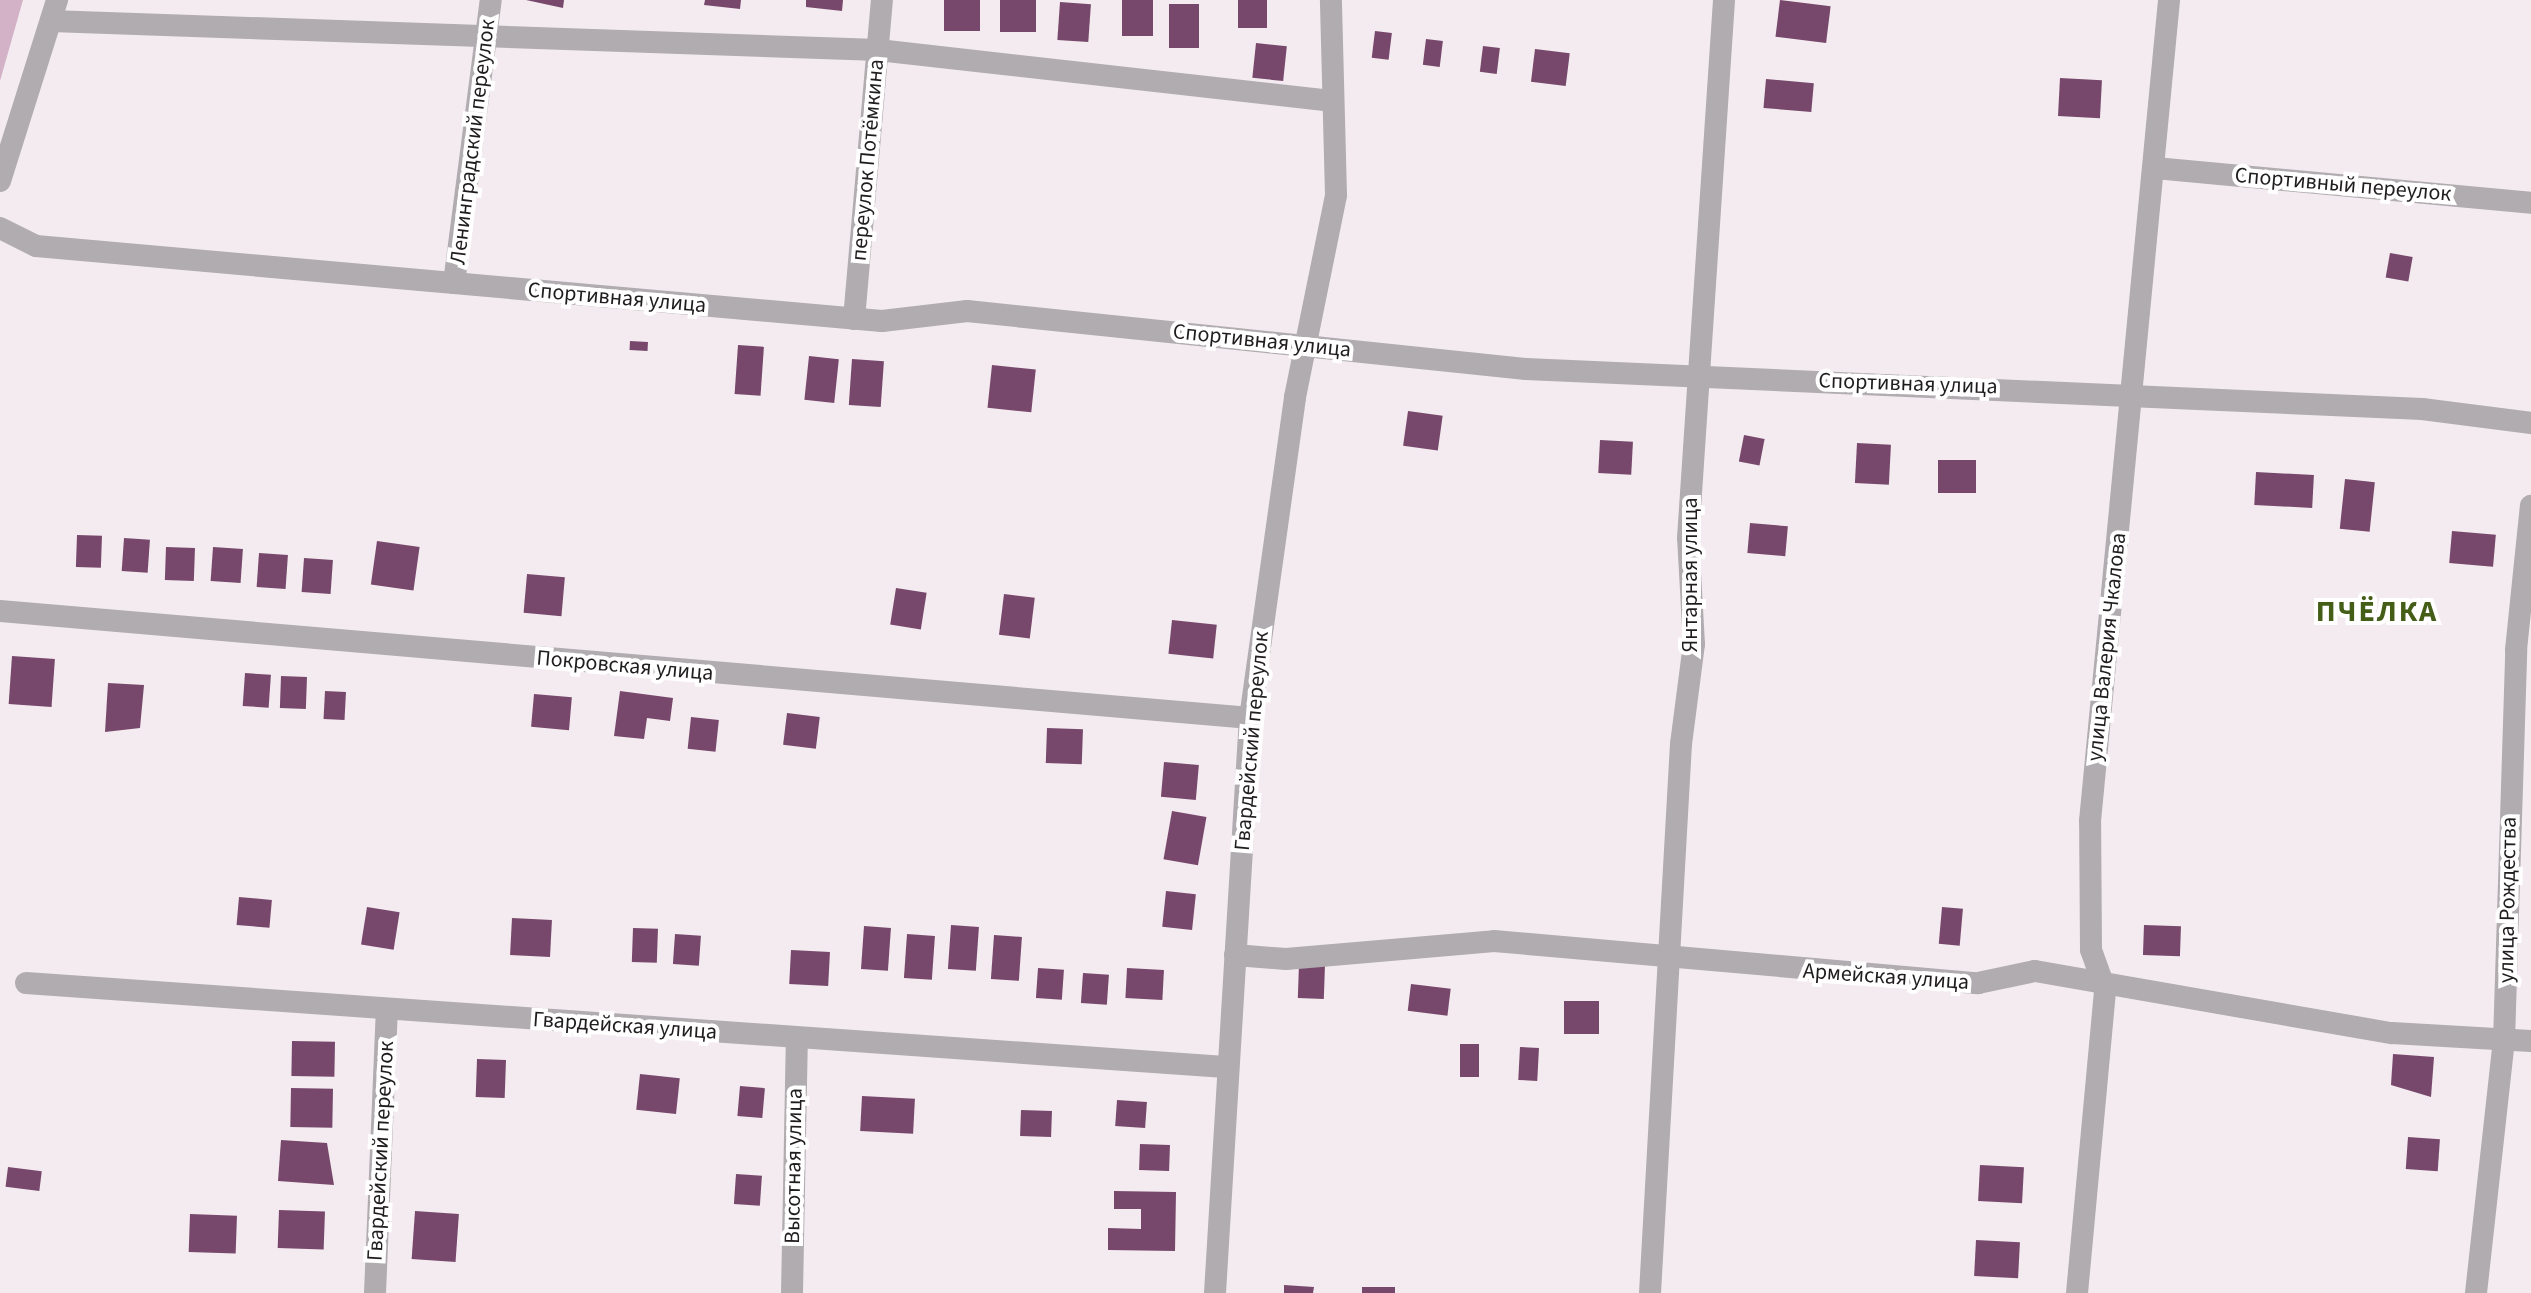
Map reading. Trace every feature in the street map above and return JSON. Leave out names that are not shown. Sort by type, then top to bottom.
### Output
[{"type":"street","name":"Ленинградский переулок","points":[[454,283],[491,0]]},
{"type":"street","name":"переулок Потёмкина","points":[[854,319],[882,0]]},
{"type":"street","name":"Гвардейский переулок","points":[[1215,1293],[1225,1067],[1250,718],[1305,346],[1336,195],[1331,101],[1331,0]]},
{"type":"street","name":"Янтарная улица","points":[[1650,1293],[1669,961],[1694,644],[1688,538],[1724,0]]},
{"type":"street","name":"улица Валерия Чкалова","points":[[2077,1293],[2105,989],[2091,950],[2090,821],[2169,0]]},
{"type":"street","points":[[0,181],[54,11],[486,36],[878,50],[1331,101]]},
{"type":"street","name":"Спортивный переулок","points":[[2155,168],[2531,203]]},
{"type":"street","name":"Спортивная улица","points":[[0,228],[36,246],[854,319],[967,311],[1305,346],[1698,377],[2422,409],[2531,423]]},
{"type":"street","name":"улица Рождества","points":[[2476,1293],[2504,1041],[2516,650],[2531,506]]},
{"type":"street","name":"Покровская улица","points":[[0,611],[1250,718]]},
{"type":"street","name":"Армейская улица","points":[[1235,955],[1286,959],[1494,941],[1669,961],[1978,983],[2035,971],[2105,989],[2392,1033],[2531,1041]]},
{"type":"street","name":"Гвардейская улица","points":[[26,983],[1225,1067]]},
{"type":"street","name":"Гвардейский переулок","points":[[375,1293],[387,1009]]},
{"type":"street","name":"Высотная улица","points":[[792,1293],[797,1038]]},
{"type":"shaded area","points":[[0,0],[23,0],[0,81]]},
{"type":"building","points":[[526,0],[564,0],[563,8]]},
{"type":"building","points":[[705,0],[741,0],[740,9],[704,5]]},
{"type":"building","points":[[806,0],[843,0],[842,11],[806,7]]},
{"type":"building","points":[[944,0],[980,0],[980,31],[944,31]]},
{"type":"building","points":[[1000,0],[1036,0],[1036,32],[1000,32]]},
{"type":"building","points":[[1122,0],[1153,0],[1153,36],[1122,36]]},
{"type":"building","points":[[1238,0],[1267,0],[1267,28],[1238,28]]},
{"type":"building","points":[[1780,0],[1831,6],[1826,43],[1775,37]]},
{"type":"building","points":[[1060,2],[1091,4],[1088,42],[1057,40]]},
{"type":"building","points":[[1169,4],[1199,4],[1199,48],[1169,48]]},
{"type":"building","points":[[1375,31],[1392,33],[1389,60],[1372,58]]},
{"type":"building","points":[[1426,39],[1443,41],[1440,67],[1423,65]]},
{"type":"building","points":[[1256,43],[1287,46],[1283,81],[1252,78]]},
{"type":"building","points":[[1483,46],[1500,48],[1497,74],[1480,72]]},
{"type":"building","points":[[1535,49],[1570,53],[1566,86],[1531,82]]},
{"type":"building","points":[[2060,78],[2102,80],[2100,118],[2058,116]]},
{"type":"building","points":[[1766,79],[1814,83],[1811,112],[1763,108]]},
{"type":"building","points":[[2390,253],[2413,257],[2408,282],[2386,278]]},
{"type":"building","points":[[630,341],[648,342],[648,351],[630,350]]},
{"type":"building","points":[[738,345],[764,347],[761,396],[735,394]]},
{"type":"building","points":[[809,356],[839,359],[834,403],[804,400]]},
{"type":"building","points":[[852,359],[884,361],[881,407],[849,405]]},
{"type":"building","points":[[992,365],[1036,370],[1031,412],[988,408]]},
{"type":"building","points":[[1408,411],[1443,416],[1438,451],[1403,446]]},
{"type":"building","points":[[1744,435],[1765,439],[1759,466],[1739,462]]},
{"type":"building","points":[[1600,440],[1633,442],[1631,475],[1598,473]]},
{"type":"building","points":[[1857,443],[1891,445],[1889,485],[1855,483]]},
{"type":"building","points":[[1938,460],[1976,460],[1976,493],[1938,493]]},
{"type":"building","points":[[2256,472],[2314,475],[2312,508],[2254,505]]},
{"type":"building","points":[[2345,479],[2375,482],[2370,532],[2340,529]]},
{"type":"building","points":[[1750,523],[1788,526],[1785,556],[1747,553]]},
{"type":"building","points":[[2452,531],[2496,535],[2493,567],[2449,563]]},
{"type":"building","points":[[77,535],[102,536],[101,568],[76,567]]},
{"type":"building","points":[[124,538],[150,540],[148,573],[122,571]]},
{"type":"building","points":[[377,541],[420,547],[413,591],[371,585]]},
{"type":"building","points":[[166,547],[195,548],[194,581],[165,580]]},
{"type":"building","points":[[213,547],[243,549],[241,583],[211,581]]},
{"type":"building","points":[[259,553],[288,555],[286,589],[257,587]]},
{"type":"building","points":[[304,558],[333,560],[331,594],[302,592]]},
{"type":"building","points":[[527,574],[565,577],[561,616],[524,613]]},
{"type":"building","points":[[896,588],[927,593],[921,629],[890,625]]},
{"type":"building","points":[[1004,594],[1035,598],[1030,638],[999,635]]},
{"type":"building","points":[[1172,620],[1217,625],[1213,659],[1168,654]]},
{"type":"building","points":[[12,656],[55,659],[52,707],[9,704]]},
{"type":"building","points":[[245,673],[271,675],[269,708],[243,706]]},
{"type":"building","points":[[281,676],[307,677],[306,709],[280,708]]},
{"type":"building","points":[[108,683],[144,685],[140,728],[105,732]]},
{"type":"building","points":[[325,691],[346,692],[345,720],[324,719]]},
{"type":"building","points":[[620,691],[673,698],[670,721],[647,718],[644,739],[614,736]]},
{"type":"building","points":[[534,694],[572,697],[569,730],[531,727]]},
{"type":"building","points":[[787,713],[820,717],[816,749],[783,745]]},
{"type":"building","points":[[691,717],[719,720],[716,752],[688,749]]},
{"type":"building","points":[[1047,728],[1083,729],[1082,764],[1046,763]]},
{"type":"building","points":[[1164,762],[1199,765],[1196,800],[1161,797]]},
{"type":"building","points":[[1172,811],[1206,817],[1198,865],[1163,859]]},
{"type":"building","points":[[1166,891],[1196,894],[1192,930],[1162,927]]},
{"type":"building","points":[[239,897],[272,900],[269,928],[237,925]]},
{"type":"building","points":[[367,907],[400,912],[394,950],[361,945]]},
{"type":"building","points":[[1942,907],[1963,909],[1960,946],[1939,944]]},
{"type":"building","points":[[512,918],[552,920],[550,957],[510,955]]},
{"type":"building","points":[[951,925],[979,927],[976,971],[948,969]]},
{"type":"building","points":[[2144,925],[2181,926],[2180,956],[2143,955]]},
{"type":"building","points":[[864,926],[891,928],[888,971],[861,969]]},
{"type":"building","points":[[633,928],[658,929],[657,963],[632,962]]},
{"type":"building","points":[[675,934],[701,936],[699,966],[673,964]]},
{"type":"building","points":[[907,934],[935,936],[932,980],[904,978]]},
{"type":"building","points":[[994,935],[1022,937],[1019,981],[991,979]]},
{"type":"building","points":[[791,950],[830,952],[828,986],[789,984]]},
{"type":"building","points":[[1299,964],[1325,965],[1324,999],[1298,998]]},
{"type":"building","points":[[1038,968],[1064,970],[1062,1000],[1036,998]]},
{"type":"building","points":[[1127,968],[1164,970],[1162,1000],[1125,998]]},
{"type":"building","points":[[1083,973],[1109,975],[1107,1005],[1081,1003]]},
{"type":"building","points":[[1411,984],[1451,989],[1447,1016],[1408,1011]]},
{"type":"building","points":[[1564,1001],[1599,1001],[1599,1034],[1564,1034]]},
{"type":"building","points":[[292,1041],[335,1042],[334,1077],[291,1076]]},
{"type":"building","points":[[1460,1044],[1479,1044],[1479,1077],[1460,1077]]},
{"type":"building","points":[[1520,1047],[1539,1048],[1537,1081],[1518,1080]]},
{"type":"building","points":[[2393,1054],[2434,1057],[2431,1097],[2391,1085]]},
{"type":"building","points":[[477,1059],[506,1060],[505,1098],[476,1097]]},
{"type":"building","points":[[640,1074],[680,1078],[676,1114],[636,1110]]},
{"type":"building","points":[[740,1086],[765,1088],[762,1118],[737,1116]]},
{"type":"building","points":[[291,1088],[333,1089],[332,1128],[290,1127]]},
{"type":"building","points":[[862,1096],[915,1099],[913,1134],[860,1131]]},
{"type":"building","points":[[1117,1100],[1147,1102],[1145,1128],[1115,1126]]},
{"type":"building","points":[[1021,1110],[1052,1111],[1051,1137],[1020,1136]]},
{"type":"building","points":[[2408,1137],[2440,1139],[2438,1171],[2406,1169]]},
{"type":"building","points":[[281,1140],[327,1143],[334,1185],[278,1181]]},
{"type":"building","points":[[1140,1144],[1170,1145],[1169,1171],[1139,1170]]},
{"type":"building","points":[[1980,1165],[2024,1167],[2022,1203],[1978,1201]]},
{"type":"building","points":[[8,1167],[42,1171],[39,1191],[6,1187]]},
{"type":"building","points":[[736,1174],[762,1176],[760,1206],[734,1204]]},
{"type":"building","points":[[1114,1191],[1176,1192],[1175,1251],[1108,1250],[1108,1228],[1141,1229],[1141,1209],[1114,1209]]},
{"type":"building","points":[[279,1210],[325,1212],[324,1250],[278,1248]]},
{"type":"building","points":[[415,1211],[459,1214],[456,1262],[412,1259]]},
{"type":"building","points":[[190,1214],[237,1216],[236,1254],[189,1252]]},
{"type":"building","points":[[1976,1240],[2020,1242],[2018,1278],[1974,1276]]},
{"type":"building","points":[[1284,1285],[1314,1287],[1313,1293],[1284,1293]]},
{"type":"building","points":[[1362,1287],[1395,1287],[1395,1293],[1362,1293]]},
{"type":"district","name":"ПЧЁЛКА","points":[[2377,612]]}]
